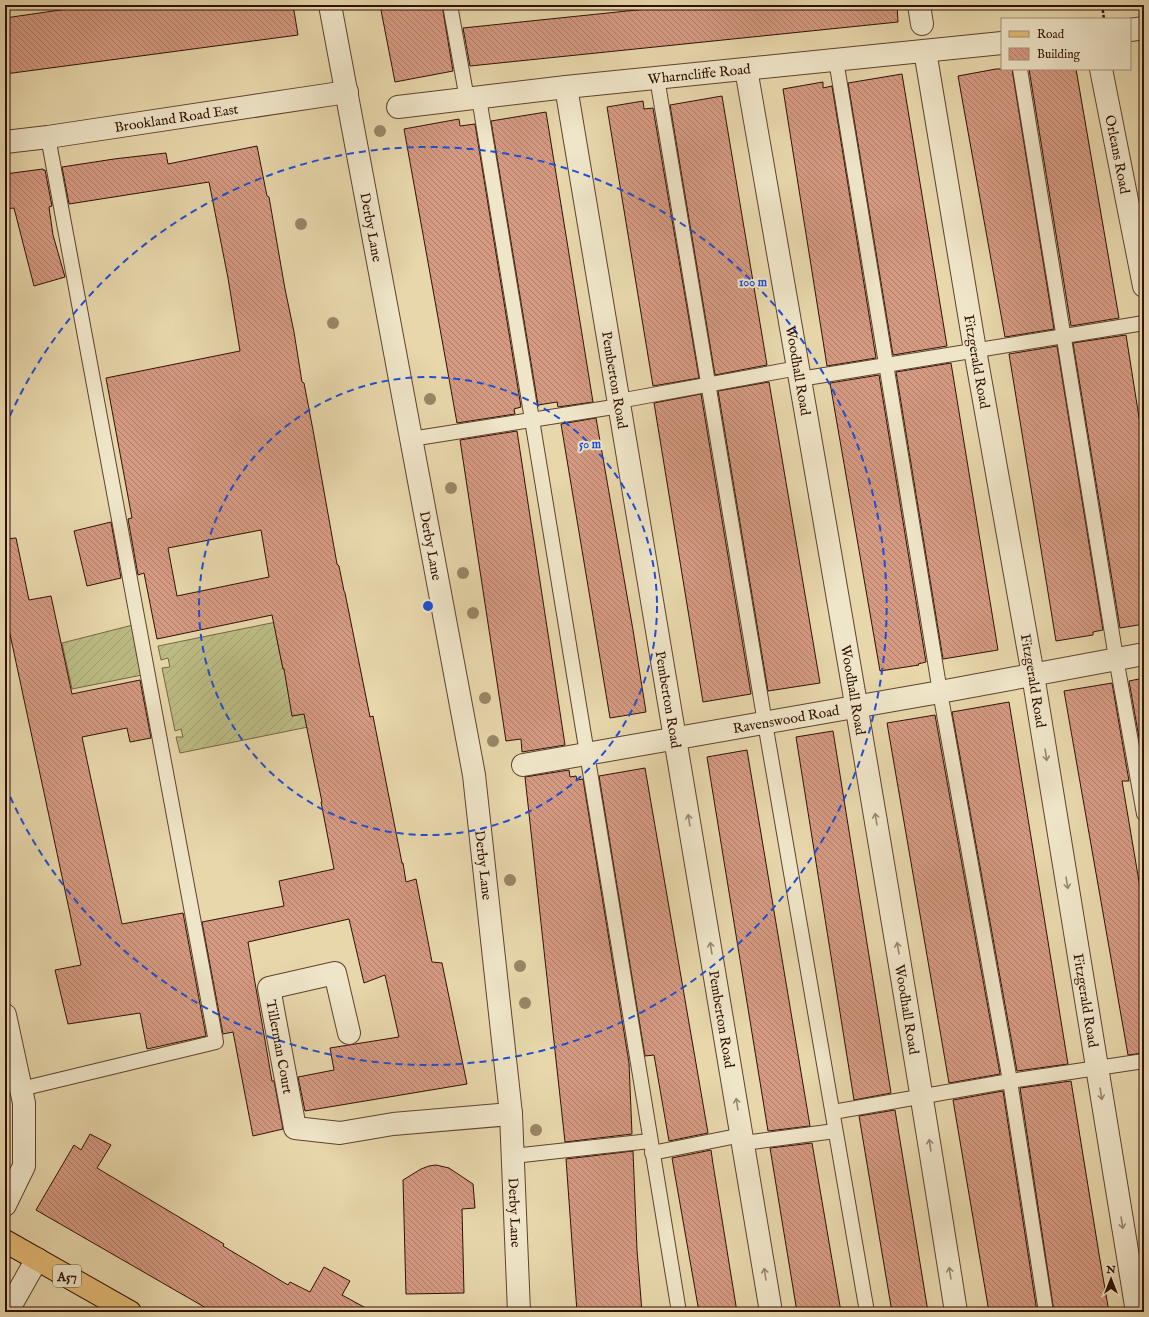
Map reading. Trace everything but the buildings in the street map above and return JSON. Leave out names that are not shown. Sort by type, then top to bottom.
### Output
[{"type":"main road","name":"A57","points":[[5,1241],[130,1312]]},
{"type":"street","name":"Derby Lane","points":[[330,5],[474,775],[511,1114],[519,1312]]},
{"type":"street","points":[[1131,30],[1144,28]]},
{"type":"street","name":"Wharncliffe Road","points":[[398,108],[566,87],[1001,43]]},
{"type":"street","name":"Fitzgerald Road","points":[[925,51],[975,350],[1033,675],[1137,1312]]},
{"type":"street","name":"Woodhall Road","points":[[746,69],[923,1096],[956,1312]]},
{"type":"street","name":"Orleans Road","points":[[1101,70],[1144,286]]},
{"type":"street","name":"Pemberton Road","points":[[566,87],[771,1312]]},
{"type":"street","name":"Brookland Road East","points":[[5,142],[48,137],[347,92]]},
{"type":"street","name":"Ravenswood Road","points":[[523,765],[857,707],[1144,654]]},
{"type":"street","name":"Tillerman Court","points":[[349,1033],[335,973],[269,988],[295,1128],[340,1133],[393,1124],[511,1114]]},
{"type":"street","points":[[5,1015],[24,1102],[24,1166],[5,1205]]},
{"type":"street","points":[[7,1312],[37,1259]]},
{"type":"lane","points":[[450,5],[473,99],[532,420],[679,1312]]},
{"type":"lane","points":[[836,60],[940,692],[1010,1081],[1046,1312]]},
{"type":"lane","points":[[1020,70],[1116,658],[1144,814]]},
{"type":"lane","points":[[658,78],[765,723],[867,1312]]},
{"type":"lane","points":[[21,1089],[216,1042],[48,137]]},
{"type":"lane","points":[[411,439],[532,420],[708,385],[799,373],[886,365],[1144,322]]},
{"type":"lane","points":[[833,1112],[1010,1081],[1144,1061]]},
{"type":"lane","points":[[513,1156],[651,1147],[835,1131]]},
{"type":"path","points":[[1102,5],[1104,18]]},
{"type":"green space","points":[[296,618],[277,639],[283,669],[305,665],[292,716],[315,711],[318,725],[180,753],[176,737],[183,737],[181,729],[175,731],[162,668],[170,667],[168,658],[161,660],[158,646]]},
{"type":"green space","points":[[133,625],[142,675],[72,689],[62,643]]}]
